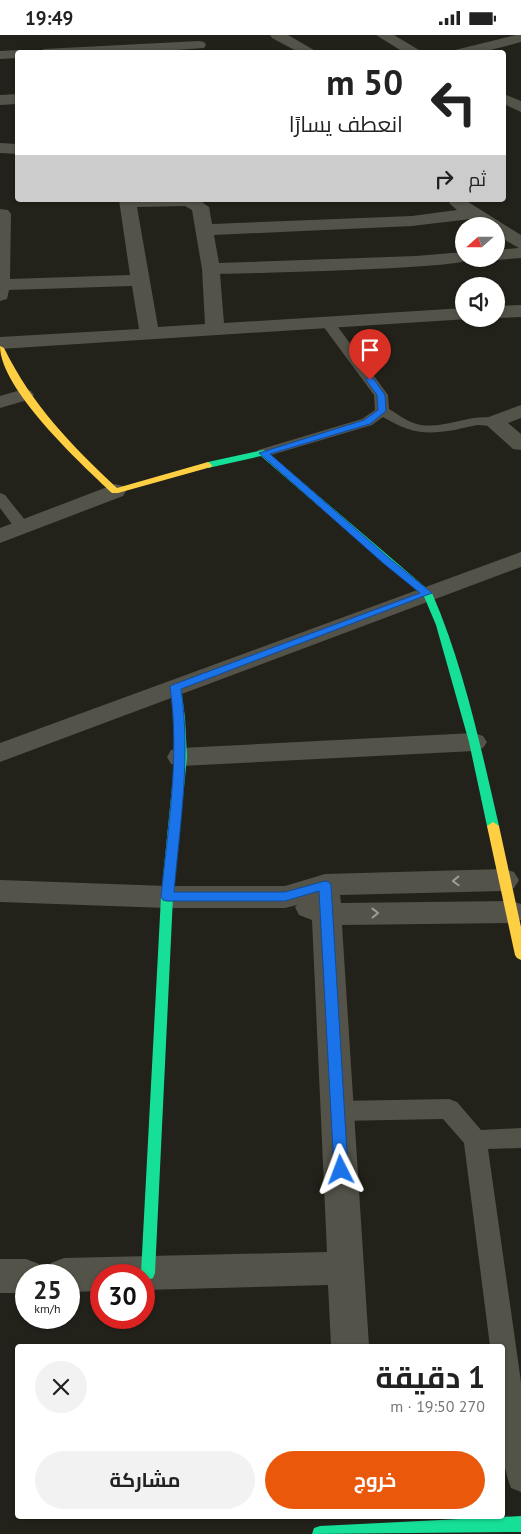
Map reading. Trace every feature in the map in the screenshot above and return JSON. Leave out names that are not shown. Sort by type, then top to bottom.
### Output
[{"type":"street","points":[[184,35],[205,49]]},
{"type":"street","points":[[278,35],[306,50]]},
{"type":"street","points":[[382,35],[410,50]]},
{"type":"street","points":[[473,50],[521,39]]},
{"type":"street","points":[[165,50],[205,49]]},
{"type":"street","points":[[0,55],[15,54]]},
{"type":"street","points":[[0,100],[15,99]]},
{"type":"street","points":[[506,99],[521,107]]},
{"type":"street","points":[[0,148],[15,149]]},
{"type":"street","points":[[128,202],[149,333]]},
{"type":"street","points":[[190,202],[200,207],[211,269],[216,329]]},
{"type":"street","points":[[457,202],[480,217]]},
{"type":"street","points":[[203,230],[412,221],[474,213]]},
{"type":"street","points":[[0,295],[2,214]]},
{"type":"street","points":[[505,233],[521,243]]},
{"type":"street","points":[[505,254],[521,253]]},
{"type":"street","points":[[211,269],[455,258]]},
{"type":"street","points":[[0,285],[140,280]]},
{"type":"street","points":[[505,312],[521,311]]},
{"type":"street","points":[[0,343],[455,315]]},
{"type":"street","points":[[0,348],[9,371],[24,395],[69,447],[115,491]]},
{"type":"street","points":[[0,402],[24,395]]},
{"type":"street","points":[[521,411],[493,423],[521,444]]},
{"type":"street","points":[[0,536],[115,491],[221,462],[263,453],[386,561],[427,593],[441,625],[474,742],[521,955]]},
{"type":"street","points":[[0,753],[521,559]]},
{"type":"street","points":[[148,1264],[167,897],[181,757],[180,718],[176,687]]},
{"type":"street","points":[[181,757],[474,742]]},
{"type":"street","points":[[326,899],[504,880]]},
{"type":"street","points":[[0,891],[167,897],[285,897],[512,912]]},
{"type":"street","points":[[326,899],[350,1344]]},
{"type":"street","points":[[155,1273],[346,1268]]},
{"type":"street","points":[[0,1277],[15,1276]]},
{"type":"street","points":[[320,1534],[360,1524],[521,1525]]},
{"type":"lane","points":[[327,322],[381,395],[382,411]]},
{"type":"lane","points":[[382,411],[407,425],[420,429],[435,429],[478,421],[493,423]]},
{"type":"lane","points":[[263,453],[367,422],[382,411]]},
{"type":"lane","points":[[0,498],[23,528]]},
{"type":"lane","points":[[338,1111],[449,1109],[475,1140],[503,1344]]},
{"type":"lane","points":[[475,1140],[521,1138]]},
{"type":"lane","points":[[505,1360],[521,1478]]},
{"type":"traffic: fast","points":[[208,465],[263,453],[387,561],[427,593],[441,625],[474,742],[493,826]]},
{"type":"traffic: fast","points":[[148,1264],[167,897],[181,757],[180,718],[176,687]]},
{"type":"traffic: fast","points":[[320,1534],[521,1524]]},
{"type":"traffic: slow","points":[[0,348],[10,370],[35,408],[81,459],[115,491],[208,465]]},
{"type":"traffic: slow","points":[[493,826],[521,955]]},
{"type":"route","points":[[341,1170],[325,885],[285,897],[167,897],[181,757],[180,718],[176,687],[427,593],[386,561],[263,453],[367,422],[382,411],[381,395],[370,380]]}]
